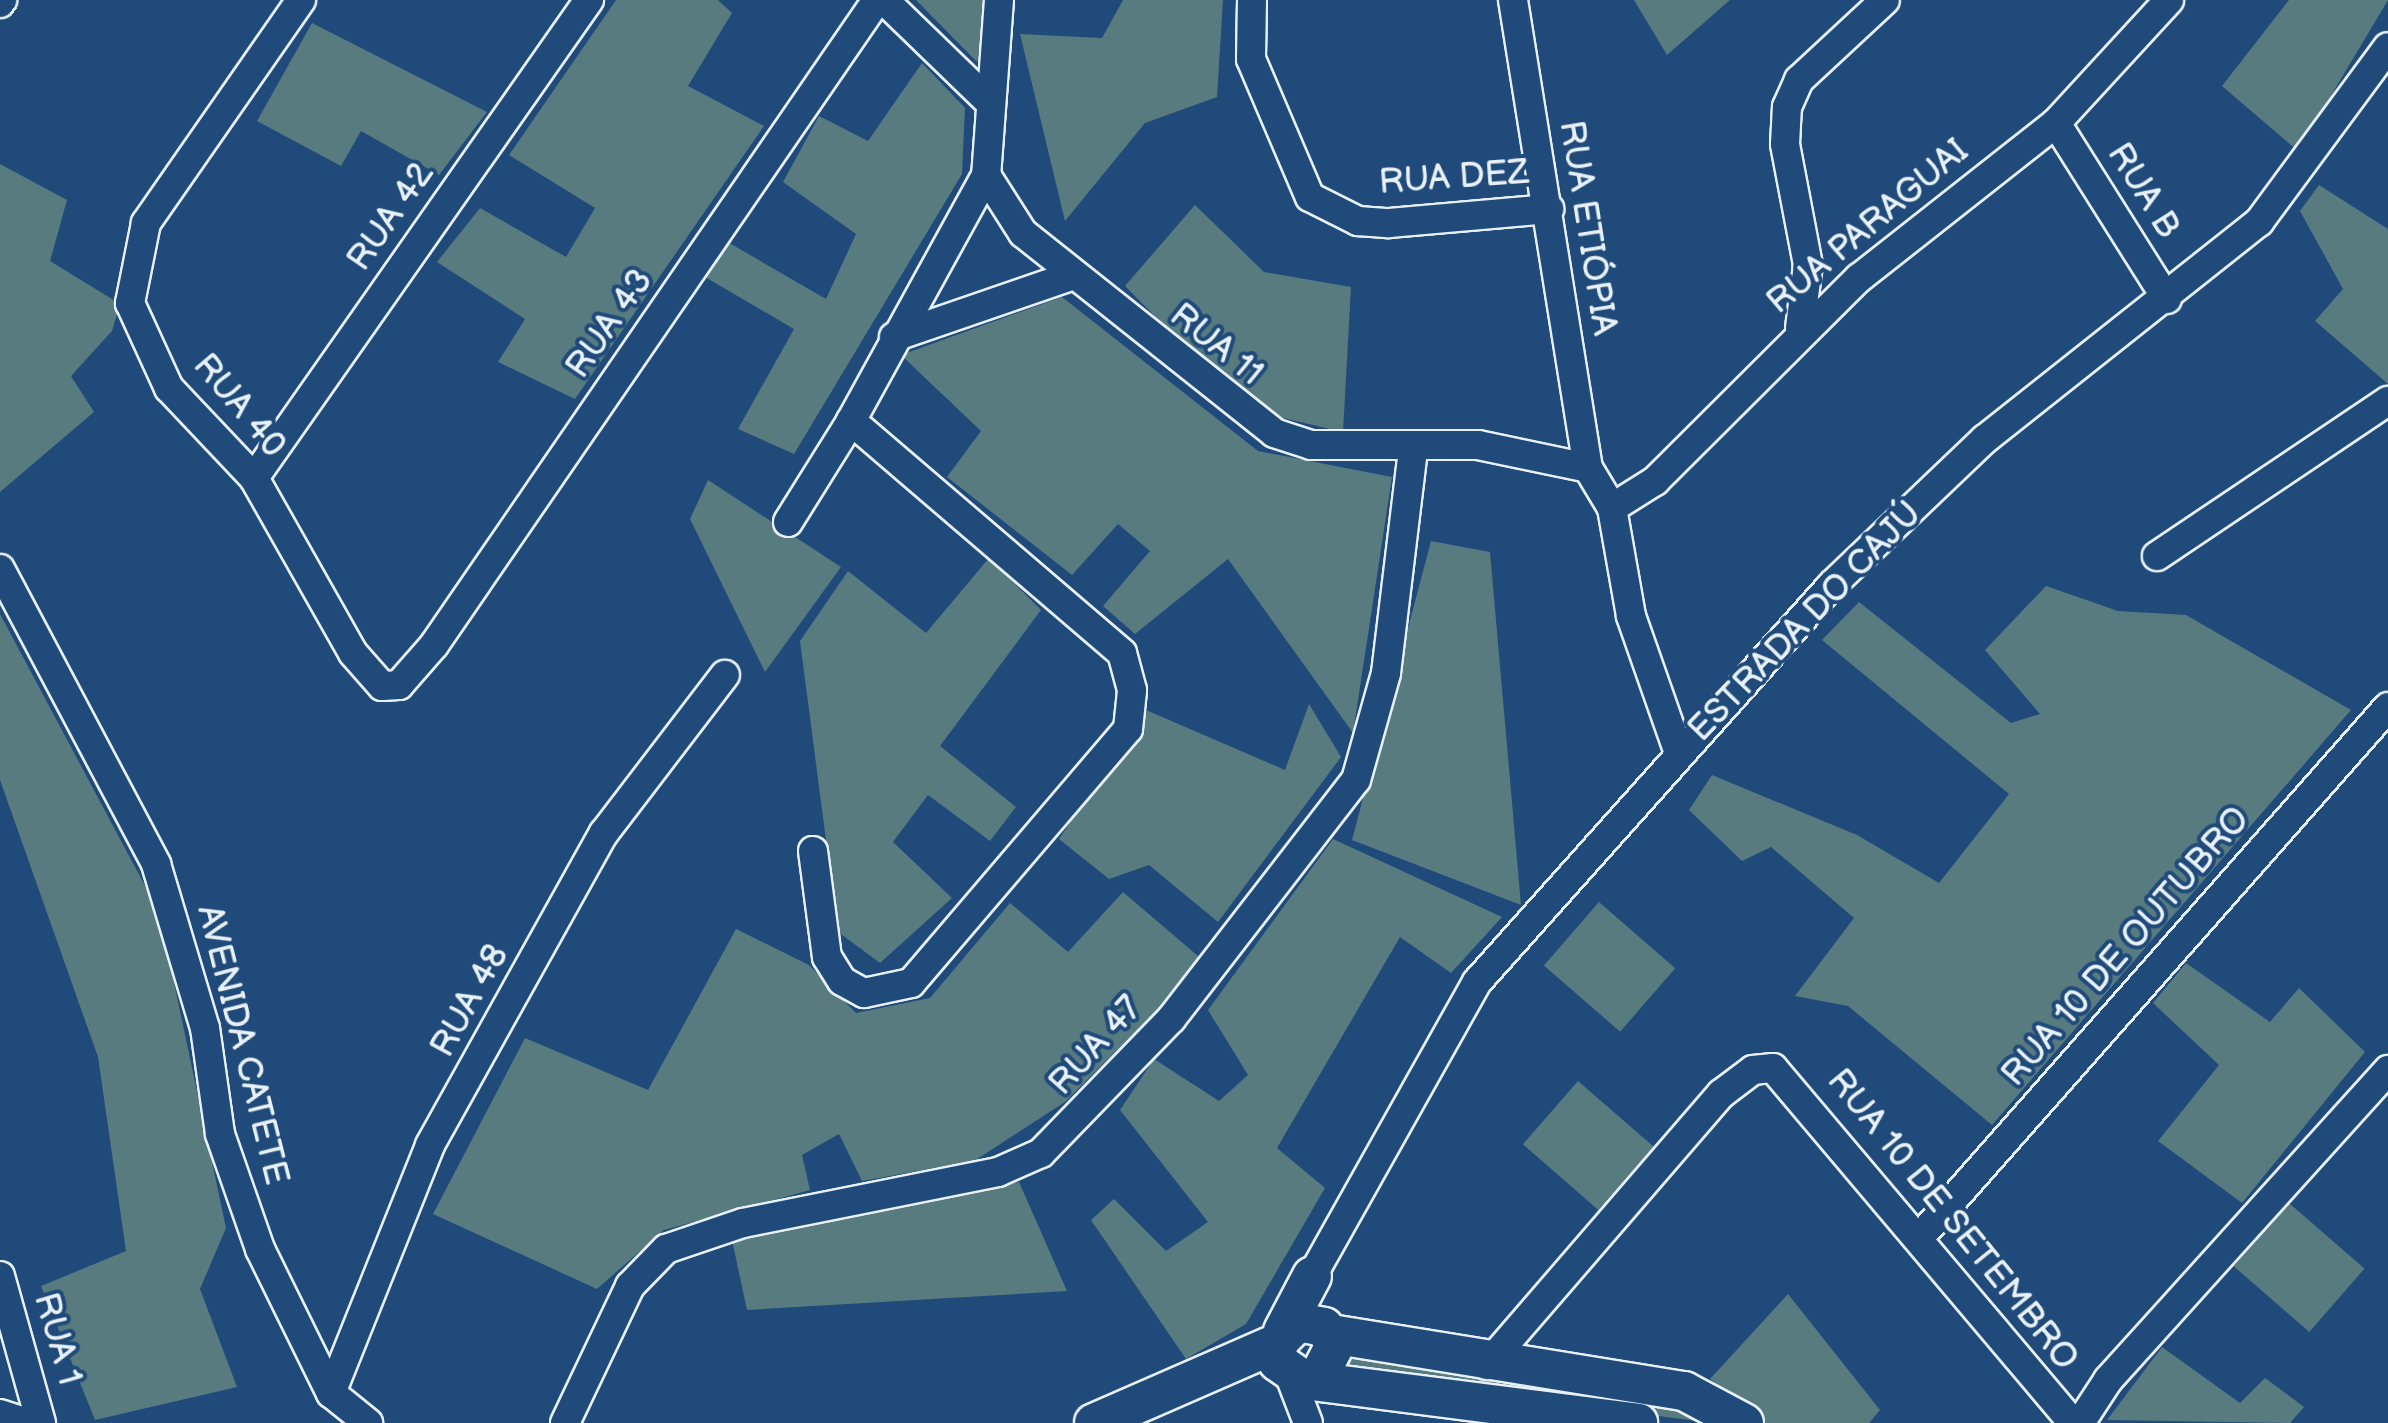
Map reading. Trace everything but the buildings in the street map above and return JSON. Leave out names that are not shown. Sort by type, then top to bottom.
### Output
[{"type":"main road","name":"ESTRADA DO CAJÚ","points":[[1302,1347],[1312,1276]]},
{"type":"main road","points":[[1302,1347],[1638,1423]]},
{"type":"main road","points":[[1094,1423],[1200,1376],[1302,1347],[1487,1365],[1684,1391],[1744,1423]]},
{"type":"street","name":"RUA 40","points":[[301,0],[146,222],[130,274],[130,303],[169,388],[254,478],[368,676],[398,685]]},
{"type":"street","name":"RUA 42","points":[[254,478],[589,0]]},
{"type":"street","points":[[880,0],[986,99]]},
{"type":"street","name":"RUA 43","points":[[398,685],[880,0]]},
{"type":"street","points":[[788,522],[852,422],[894,337],[986,175],[986,99],[998,0]]},
{"type":"street","name":"RUA DEZ","points":[[1252,0],[1251,59],[1310,198],[1358,221],[1389,223],[1549,209]]},
{"type":"street","name":"RUA ETIÓPIA","points":[[1514,0],[1588,468]]},
{"type":"street","points":[[1800,328],[1808,264],[1785,144],[1787,107],[1799,80],[1885,0]]},
{"type":"street","name":"RUA PARAGUAI","points":[[1612,508],[1655,480],[1800,328],[2056,123],[2169,0]]},
{"type":"street","name":"ESTRADA DO CAJÚ","points":[[1312,1276],[1478,982],[1832,585],[1985,439],[2166,299],[2289,190],[2388,47]]},
{"type":"street","name":"RUA B","points":[[2056,123],[2166,299]]},
{"type":"street","name":"RUA 11","points":[[986,175],[1023,233],[1071,276],[1274,433],[1312,445],[1413,449],[1478,446],[1588,468]]},
{"type":"street","points":[[1808,264],[1859,278]]},
{"type":"street","points":[[894,337],[1071,276]]},
{"type":"street","points":[[2157,556],[2388,401]]},
{"type":"street","points":[[813,851],[827,957],[842,982],[864,993],[911,983],[1097,773],[1128,729],[1132,690],[1122,653],[852,422]]},
{"type":"street","name":"RUA 47","points":[[565,1423],[630,1286],[666,1249],[743,1223],[998,1172],[1042,1154],[1159,1032],[1356,780],[1386,673],[1413,449]]},
{"type":"street","points":[[1588,468],[1612,508],[1631,616],[1679,753]]},
{"type":"street","name":"AVENIDA CATETE","points":[[0,569],[156,864],[205,1028],[236,1190],[332,1393],[368,1423]]},
{"type":"street","name":"RUA 48","points":[[332,1393],[430,1145],[621,806],[725,675]]},
{"type":"street","name":"RUA 10 DE OUTUBRO","points":[[1920,1237],[2388,707]]},
{"type":"street","name":"RUA 10 DE SETEMBRO","points":[[1487,1365],[1721,1094],[1752,1070],[1782,1073],[2076,1423]]},
{"type":"street","points":[[2076,1423],[2108,1380],[2388,1070]]},
{"type":"street","name":"RUA 1","points":[[0,1276],[41,1423]]},
{"type":"street","points":[[1302,1347],[1308,1423]]},
{"type":"street","points":[[1302,1347],[1317,1423]]},
{"type":"street","points":[[0,1414],[28,1423]]},
{"type":"green space","points":[[616,0],[718,0],[732,13],[688,86],[764,126],[575,399],[498,362],[525,319],[437,262],[480,208],[566,257],[595,208],[509,155]]},
{"type":"green space","points":[[916,0],[989,0],[977,62]]},
{"type":"green space","points":[[1123,0],[1223,0],[1217,97],[1145,123],[1065,221],[1020,34],[1102,38]]},
{"type":"green space","points":[[1634,0],[1730,0],[1667,55]]},
{"type":"green space","points":[[2289,0],[2388,0],[2298,151],[2222,86]]},
{"type":"green space","points":[[312,23],[487,112],[439,175],[361,131],[341,166],[257,121]]},
{"type":"green space","points":[[922,63],[965,108],[962,174],[794,454],[738,429],[794,329],[705,277],[726,241],[826,299],[856,234],[783,182],[819,116],[868,141]]},
{"type":"green space","points":[[0,164],[67,200],[50,261],[120,304],[112,331],[71,376],[94,412],[0,492]]},
{"type":"green space","points":[[2319,185],[2388,229],[2388,384],[2315,321],[2343,289],[2300,211]]},
{"type":"green space","points":[[1195,205],[1264,272],[1351,287],[1343,432],[1248,410],[1125,286]]},
{"type":"green space","points":[[1062,297],[1258,451],[1392,477],[1353,733],[1228,559],[1135,634],[1103,606],[1150,551],[1118,524],[1072,575],[947,477],[981,431],[901,355]]},
{"type":"green space","points":[[708,480],[841,567],[765,672],[690,519]]},
{"type":"green space","points":[[1431,541],[1490,552],[1521,905],[1352,840]]},
{"type":"green space","points":[[989,558],[1041,610],[940,746],[1016,807],[990,841],[928,795],[893,842],[952,898],[880,963],[838,932],[800,641],[848,571],[926,633]]},
{"type":"green space","points":[[2046,586],[2118,611],[2186,615],[2351,710],[1992,1125],[1848,1006],[1795,996],[1854,918],[1771,847],[1742,861],[1689,810],[1712,775],[1857,835],[1939,883],[2009,794],[1822,640],[1859,602],[2011,723],[2040,714],[1985,650]]},
{"type":"green space","points":[[0,614],[159,912],[226,1228],[200,1289],[237,1387],[95,1420],[41,1286],[126,1251],[98,1057],[0,780]]},
{"type":"green space","points":[[1309,704],[1341,757],[1218,922],[1149,865],[1109,879],[1059,839],[1146,710],[1285,770]]},
{"type":"green space","points":[[1333,839],[1502,917],[1451,973],[1400,937],[1277,1148],[1325,1188],[1246,1324],[1186,1359],[1091,1220],[1114,1199],[1166,1251],[1208,1222],[1120,1110],[1154,1059],[1219,1101],[1248,1075],[1208,1010]]},
{"type":"green space","points":[[1123,892],[1205,962],[1065,1102],[974,1161],[862,1181],[839,1134],[802,1155],[810,1190],[664,1230],[597,1289],[433,1214],[525,1038],[648,1090],[736,929],[809,965],[856,1013],[930,998],[1010,903],[1068,952]]},
{"type":"green space","points":[[1599,902],[1675,968],[1620,1032],[1544,965]]},
{"type":"green space","points":[[2186,963],[2270,1022],[2299,988],[2365,1052],[2242,1203],[2158,1141],[2219,1065],[2153,1003]]},
{"type":"green space","points":[[1578,1081],[1653,1147],[1598,1210],[1523,1144]]},
{"type":"green space","points":[[1019,1182],[1067,1291],[747,1310],[732,1240]]},
{"type":"green space","points":[[2289,1203],[2364,1269],[2309,1332],[2234,1266]]},
{"type":"green space","points":[[1788,1294],[1880,1410],[1869,1423],[1766,1423],[1710,1379]]},
{"type":"green space","points":[[2162,1347],[2240,1403],[2265,1378],[2304,1407],[2290,1423],[2107,1420]]},
{"type":"green space","points":[[1351,1349],[1658,1391],[1713,1423],[1345,1376]]}]
